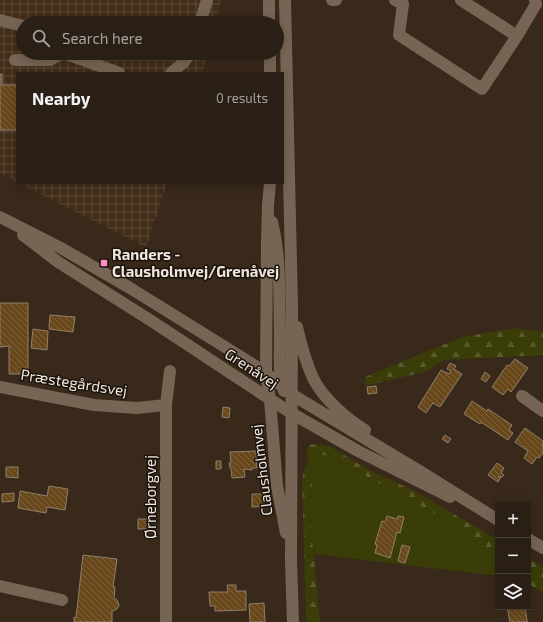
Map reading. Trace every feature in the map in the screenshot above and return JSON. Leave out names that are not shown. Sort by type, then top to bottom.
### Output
[{"type":"street","points":[[202,16],[207,0]]},
{"type":"street","points":[[269,0],[269,16]]},
{"type":"street","points":[[285,0],[292,307],[287,390]]},
{"type":"street","points":[[395,0],[403,4],[399,35],[482,89],[536,4],[534,0]]},
{"type":"street","points":[[461,0],[517,36]]},
{"type":"street","points":[[0,20],[16,24]]},
{"type":"street","points":[[16,60],[50,60]]},
{"type":"street","points":[[83,60],[116,72]]},
{"type":"street","points":[[172,72],[186,60]]},
{"type":"street","points":[[270,60],[270,72]]},
{"type":"street","points":[[270,184],[268,205],[276,241],[279,283],[280,358],[287,390]]},
{"type":"street","name":"Clausholmvej","points":[[268,205],[266,373],[270,400],[277,486],[291,562]]},
{"type":"street","name":"Grenåvej","points":[[2,218],[62,248],[130,288],[266,373],[287,390],[495,518]]},
{"type":"street","name":"Grenåvej","points":[[2,218],[58,262],[150,320],[291,413],[408,477],[495,519]]},
{"type":"street","points":[[292,307],[301,345],[315,381],[327,398],[358,426],[400,450],[421,472]]},
{"type":"street","name":"Ørneborgvej","points":[[166,622],[166,405],[170,371]]},
{"type":"street","name":"Præstegårdsvej","points":[[0,387],[94,405],[137,408],[166,405]]},
{"type":"street","name":"Clausholmvej","points":[[287,390],[291,413],[291,562],[293,622]]},
{"type":"street","points":[[522,396],[543,411]]},
{"type":"street","points":[[531,541],[543,548]]},
{"type":"street","points":[[0,586],[62,600]]},
{"type":"shaded area","points":[[0,0],[221,0],[217,16],[16,16],[16,60],[205,60],[202,72],[16,72],[16,181],[0,173]]},
{"type":"shaded area","points":[[21,184],[167,184],[146,247]]},
{"type":"green space","points":[[515,328],[543,332],[543,355],[444,360],[425,372],[365,386],[365,377],[462,337]]},
{"type":"green space","points":[[310,444],[329,446],[371,471],[413,490],[495,538],[495,559],[452,523],[330,457],[306,450]]},
{"type":"green space","points":[[306,450],[330,457],[452,523],[495,559],[495,576],[314,554],[309,506],[313,478]]},
{"type":"green space","points":[[308,459],[313,478],[309,506],[320,622],[306,622],[302,478]]},
{"type":"green space","points":[[531,560],[543,567],[543,592],[531,586]]},
{"type":"building","points":[[0,74],[2,74],[2,85],[16,85],[16,130],[0,130]]},
{"type":"building","points":[[0,303],[28,303],[28,374],[9,374],[9,346],[0,347]]},
{"type":"building","points":[[50,315],[75,317],[73,332],[49,329]]},
{"type":"building","points":[[33,329],[48,331],[47,350],[31,348]]},
{"type":"building","points":[[515,359],[528,368],[511,392],[508,389],[503,395],[492,387],[507,365],[509,366]]},
{"type":"building","points":[[450,363],[456,366],[454,369],[462,374],[440,407],[433,403],[426,413],[418,407],[441,370],[449,374],[451,371],[447,369]]},
{"type":"building","points":[[485,372],[490,376],[486,382],[481,379]]},
{"type":"building","points":[[376,386],[377,393],[368,394],[367,387]]},
{"type":"building","points":[[472,401],[487,411],[488,409],[512,425],[509,430],[513,433],[508,440],[481,422],[480,424],[464,414]]},
{"type":"building","points":[[223,407],[230,408],[229,418],[222,417]]},
{"type":"building","points":[[525,428],[543,441],[543,453],[539,458],[537,457],[532,464],[524,458],[528,451],[515,442]]},
{"type":"building","points":[[445,435],[451,439],[448,443],[442,439]]},
{"type":"building","points":[[256,451],[257,468],[252,468],[252,470],[244,469],[245,477],[232,478],[229,463],[231,463],[230,452]]},
{"type":"building","points":[[216,461],[221,461],[221,469],[216,469]]},
{"type":"building","points":[[497,463],[504,468],[501,473],[504,475],[501,478],[499,476],[498,477],[500,479],[498,482],[488,475]]},
{"type":"building","points":[[6,467],[18,467],[18,478],[6,477]]},
{"type":"building","points":[[49,486],[68,489],[65,510],[47,507],[46,513],[18,508],[20,491],[47,496]]},
{"type":"building","points":[[14,493],[14,501],[2,502],[2,494]]},
{"type":"building","points":[[252,494],[268,494],[268,506],[252,507]]},
{"type":"building","points":[[387,516],[397,519],[398,516],[404,517],[400,533],[397,532],[390,558],[375,553],[377,545],[375,544],[382,521],[385,522]]},
{"type":"building","points":[[138,519],[148,519],[148,529],[138,529]]},
{"type":"building","points":[[402,545],[410,547],[405,563],[398,561]]},
{"type":"building","points":[[83,555],[117,559],[113,587],[115,587],[114,598],[117,600],[119,605],[117,609],[112,611],[112,622],[74,622],[74,617],[76,618]]},
{"type":"building","points":[[227,585],[236,585],[236,591],[246,591],[246,610],[215,611],[215,606],[210,606],[209,592],[228,592]]},
{"type":"building","points":[[264,603],[265,622],[250,622],[249,604]]},
{"type":"building","points":[[508,610],[525,610],[528,622],[510,622]]},
{"type":"place","name":"Randers - Clausholmvej/Grenåvej","points":[[104,263]]}]
